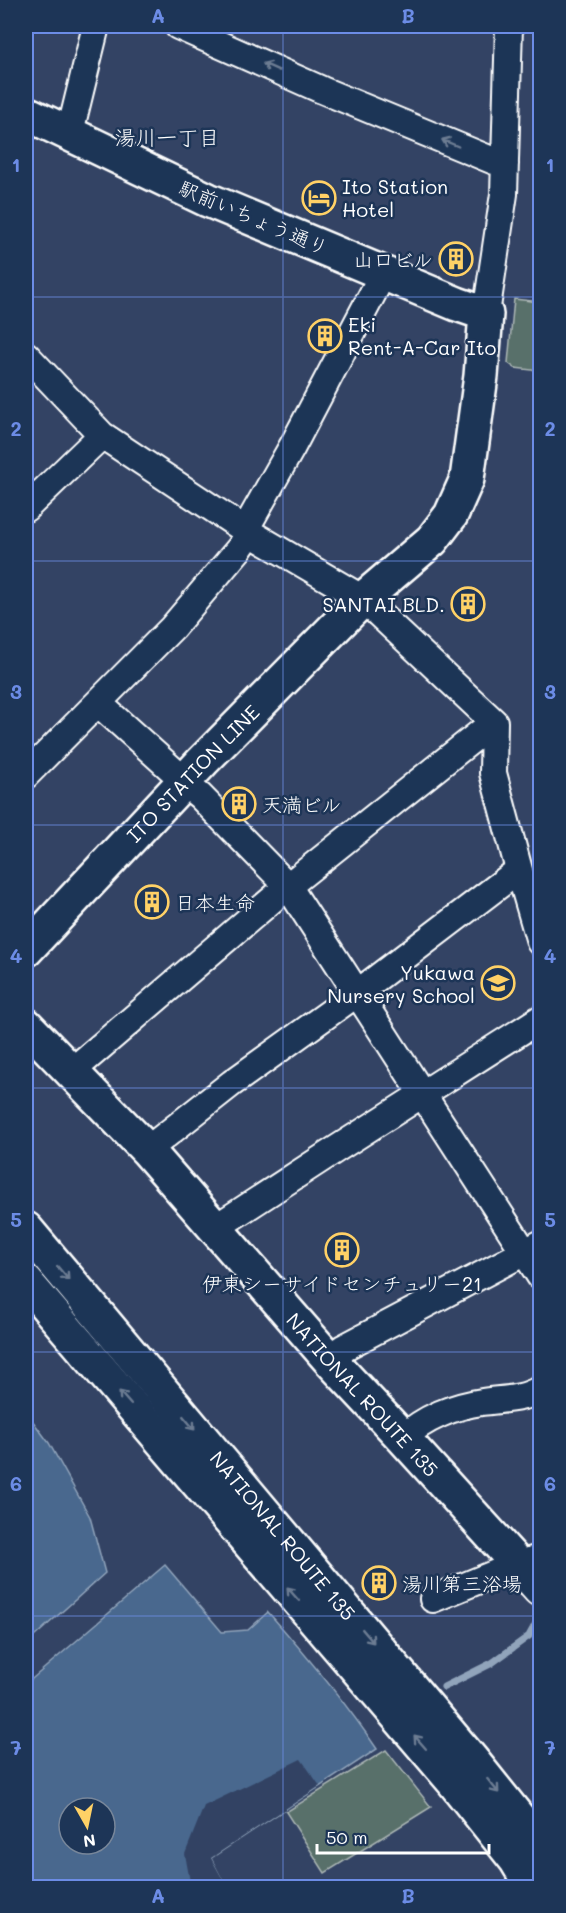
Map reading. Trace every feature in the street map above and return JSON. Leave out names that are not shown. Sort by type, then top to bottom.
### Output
[{"type":"main road","name":"駅前いちょう通り","points":[[26,113],[208,200],[486,314]]},
{"type":"main road","name":"ITO STATION LINE","points":[[26,950],[363,599],[432,540],[451,515],[467,479],[481,376],[486,314]]},
{"type":"main road","points":[[26,1025],[147,1150],[215,1228]]},
{"type":"main road","name":"NATIONAL ROUTE 135","points":[[215,1228],[328,1358],[534,1574]]},
{"type":"main road","name":"NATIONAL ROUTE 135","points":[[26,1229],[540,1845]]},
{"type":"main road","name":"NATIONAL ROUTE 135","points":[[26,1282],[453,1781],[516,1860],[533,1887]]},
{"type":"street","points":[[67,134],[74,120],[96,26]]},
{"type":"street","points":[[178,26],[322,90],[494,162],[505,164]]},
{"type":"street","points":[[486,314],[504,194],[509,26]]},
{"type":"street","points":[[26,775],[172,628],[239,549],[384,272]]},
{"type":"street","points":[[28,363],[102,435],[248,531],[363,599],[494,722],[494,773],[540,942]]},
{"type":"street","points":[[26,508],[102,435]]},
{"type":"street","points":[[98,703],[200,796],[288,886],[423,1095],[533,1248],[540,1276]]},
{"type":"street","points":[[72,1071],[288,886],[494,722]]},
{"type":"street","points":[[147,1150],[232,1083],[356,994],[519,870]]},
{"type":"street","points":[[215,1228],[540,1019]]},
{"type":"street","points":[[328,1358],[342,1348],[533,1248]]},
{"type":"street","points":[[404,1438],[413,1428],[446,1411],[480,1402],[510,1400],[532,1394],[540,1389]]},
{"type":"street","points":[[433,1599],[534,1574]]},
{"type":"green space","points":[[514,299],[540,302],[540,371],[515,368],[508,363]]},
{"type":"green space","points":[[386,1750],[431,1807],[325,1873],[286,1812]]},
{"type":"water","points":[[26,1412],[49,1443],[90,1517],[105,1573],[26,1644]]},
{"type":"water","points":[[165,1565],[222,1632],[248,1630],[268,1612],[325,1679],[377,1749],[211,1858],[226,1887],[26,1887],[26,1684]]},
{"type":"pier","points":[[301,1759],[320,1786],[211,1858],[227,1887],[191,1887],[185,1854],[204,1806]]},
{"type":"waterway","points":[[444,1687],[492,1663],[529,1636],[540,1616]]},
{"type":"place","name":"Ito Station Hotel","points":[[319,198]]},
{"type":"place","name":"山口ビル","points":[[456,259]]},
{"type":"place","name":"Eki Rent-A-Car Ito","points":[[325,336]]},
{"type":"place","name":"SANTAI BLD.","points":[[468,604]]},
{"type":"place","name":"天満ビル","points":[[239,804]]},
{"type":"place","name":"日本生命","points":[[152,902]]},
{"type":"place","name":"Yukawa Nursery School","points":[[498,983]]},
{"type":"place","name":"伊東シーサイドセンチュリー21","points":[[342,1250]]},
{"type":"place","name":"湯川第三浴場","points":[[379,1583]]},
{"type":"district","name":"湯川一丁目","points":[[167,136]]}]
